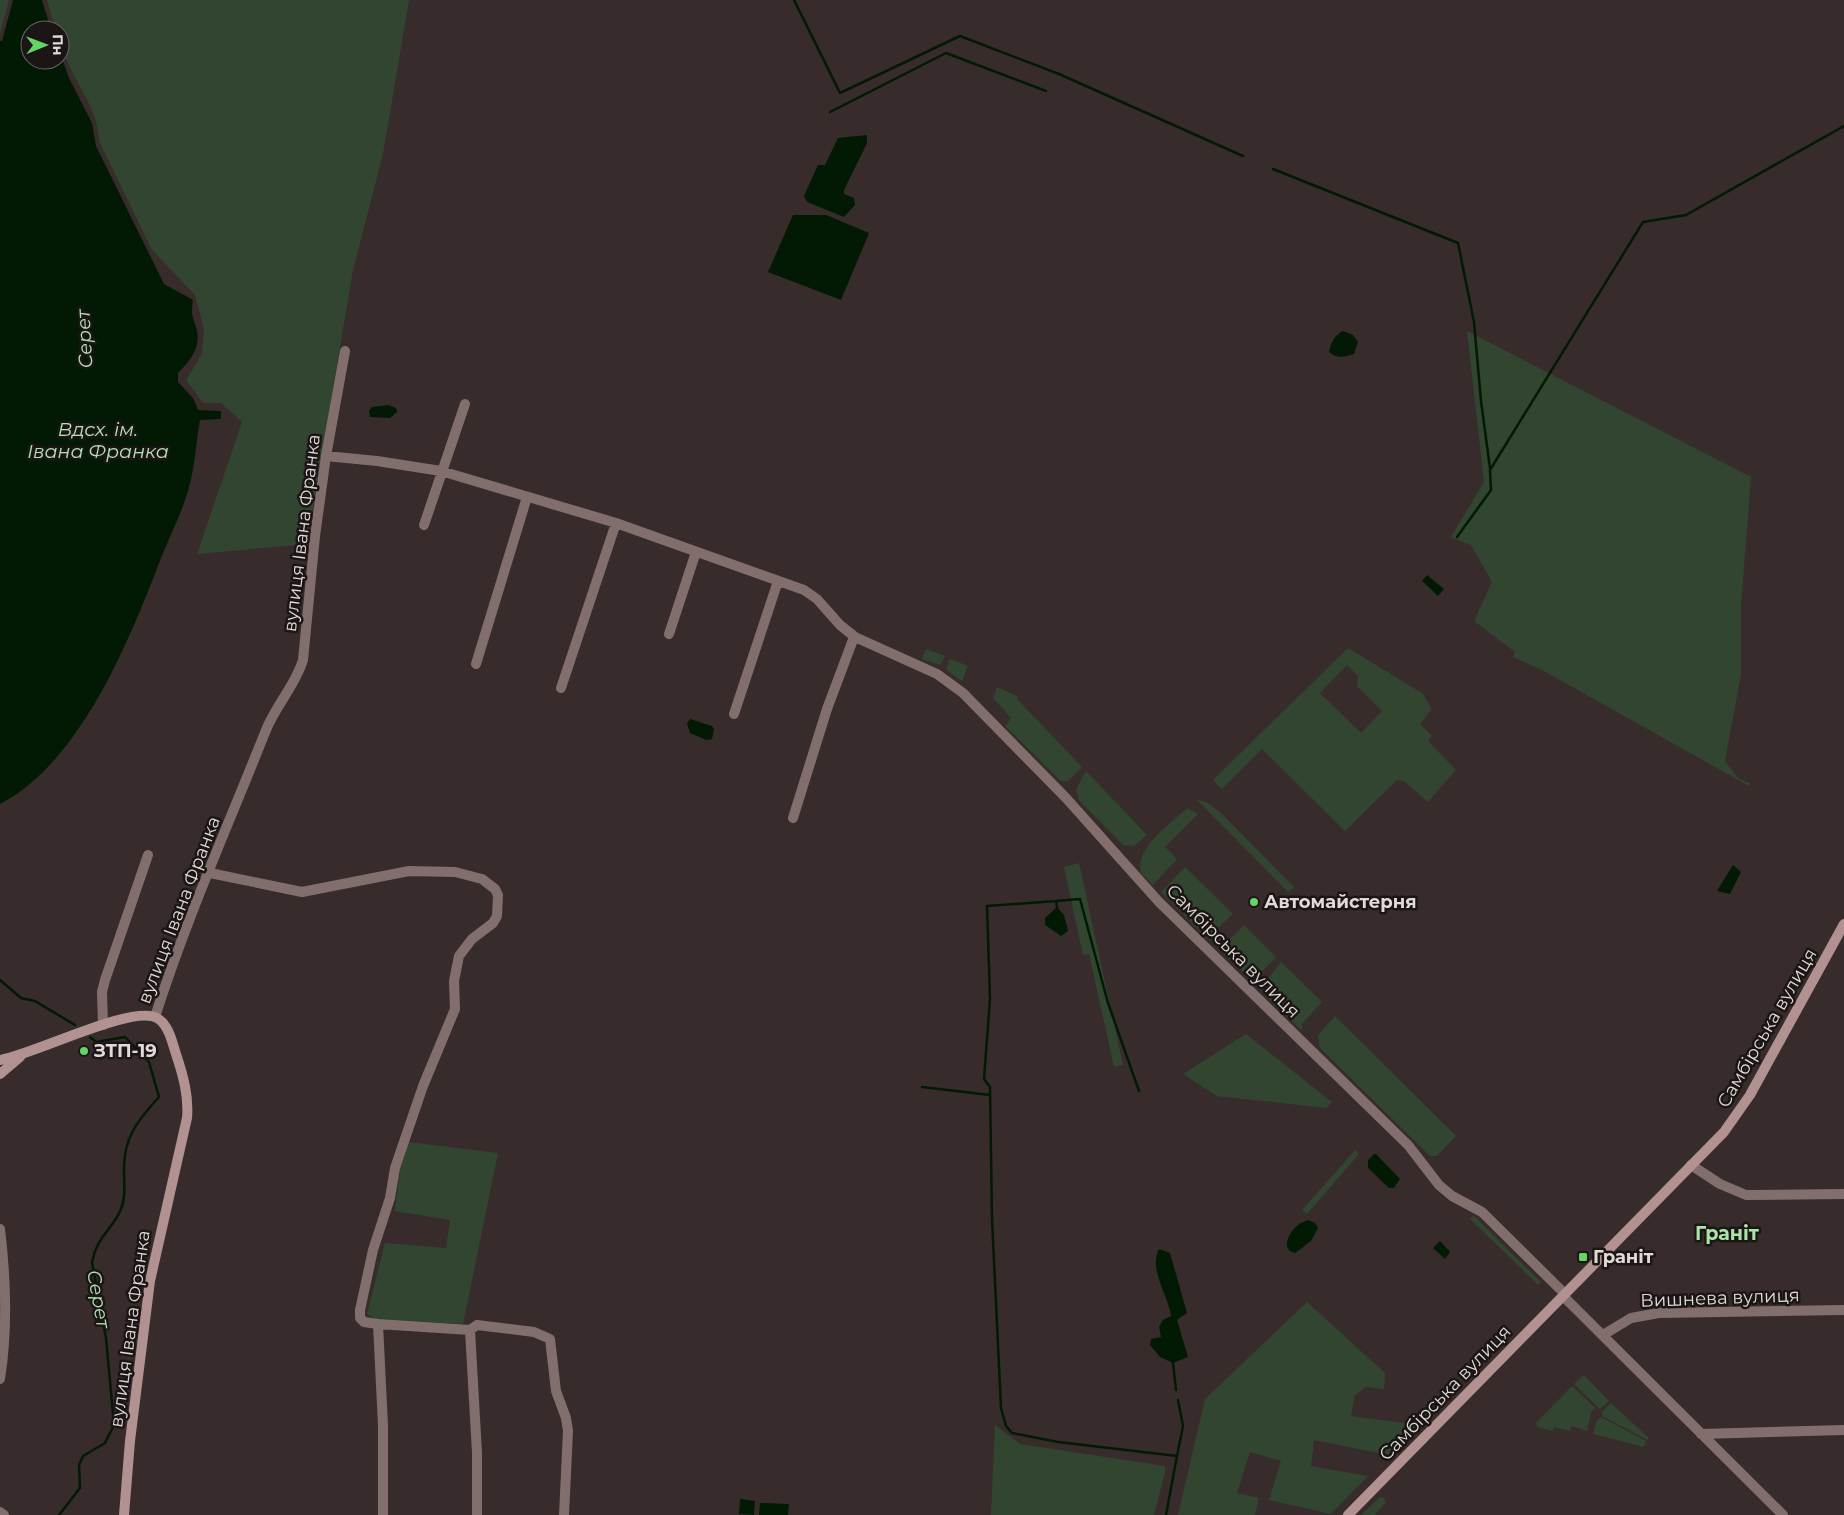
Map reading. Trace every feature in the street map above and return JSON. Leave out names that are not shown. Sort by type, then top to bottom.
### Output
[{"type":"main road","name":"Самбірська вулиця","points":[[1348,1515],[1724,1132],[1750,1095],[1844,924]]},
{"type":"main road","points":[[0,1060],[24,1054],[103,1025],[141,1015],[155,1017]]},
{"type":"main road","name":"вулиця Івана Франка","points":[[124,1515],[130,1441],[148,1289],[188,1111],[182,1074],[172,1041],[164,1025],[155,1017]]},
{"type":"main road","points":[[0,1074],[24,1054]]},
{"type":"street","name":"вулиця Івана Франка","points":[[155,1017],[174,958],[267,728],[297,677],[303,660],[313,548],[326,456],[345,351]]},
{"type":"street","points":[[424,525],[441,470],[465,404]]},
{"type":"street","name":"Самбірська вулиця","points":[[326,456],[441,470],[616,523],[804,590],[817,599],[840,625],[854,637],[937,674],[963,693],[1066,798],[1159,902],[1408,1145],[1439,1185],[1452,1196],[1482,1212],[1564,1295]]},
{"type":"street","points":[[476,664],[527,497]]},
{"type":"street","points":[[561,688],[616,523]]},
{"type":"street","points":[[669,634],[696,552]]},
{"type":"street","points":[[734,714],[778,581]]},
{"type":"street","points":[[793,818],[827,708],[854,637]]},
{"type":"street","points":[[103,1025],[102,999],[105,980],[148,855]]},
{"type":"street","points":[[210,872],[302,892],[409,871],[455,872],[482,879],[495,890],[498,896],[497,916],[468,943],[459,956],[454,981],[455,1009],[423,1086],[395,1168],[390,1198],[373,1250],[360,1310],[360,1318],[364,1322],[378,1324],[470,1330],[477,1325],[534,1332],[550,1339],[556,1391],[566,1418],[568,1431],[564,1515]]},
{"type":"street","points":[[1692,1165],[1732,1191],[1746,1195],[1844,1194]]},
{"type":"street","points":[[0,1229],[6,1308],[4,1350],[0,1379]]},
{"type":"street","points":[[1564,1295],[1783,1515]]},
{"type":"street","name":"Вишнева вулиця","points":[[1603,1335],[1631,1318],[1659,1312],[1844,1310]]},
{"type":"street","points":[[378,1324],[384,1441],[383,1515]]},
{"type":"street","points":[[470,1330],[477,1453],[477,1515]]},
{"type":"street","points":[[1701,1434],[1844,1430]]},
{"type":"street","points":[[0,1512],[4,1515]]},
{"type":"shaded area","points":[[0,0],[9,0],[0,34]]},
{"type":"shaded area","points":[[47,0],[409,0],[383,154],[353,270],[307,544],[197,554],[242,422],[221,403],[203,403],[186,380],[202,354],[204,329],[195,295],[152,250],[99,141],[93,112],[70,68],[70,20],[53,20]]},
{"type":"shaded area","points":[[1467,331],[1751,477],[1741,605],[1741,674],[1725,761],[1739,779],[1750,783],[1749,786],[1542,670],[1513,657],[1515,652],[1474,621],[1492,582],[1471,545],[1451,537],[1484,482]]},
{"type":"shaded area","points":[[1348,648],[1422,693],[1432,709],[1420,724],[1432,736],[1428,741],[1456,770],[1428,802],[1404,781],[1397,780],[1345,831],[1262,749],[1222,789],[1213,780]],"holes":[[[1347,665],[1358,676],[1357,686],[1382,711],[1361,733],[1320,693]]]},
{"type":"shaded area","points":[[926,649],[945,656],[940,665],[922,659]]},
{"type":"shaded area","points":[[951,659],[968,666],[962,681],[946,670]]},
{"type":"shaded area","points":[[997,687],[1017,696],[1017,699],[1082,767],[1068,781],[1061,781],[1005,726],[1011,718],[993,698]]},
{"type":"shaded area","points":[[1086,771],[1147,835],[1134,846],[1123,845],[1079,800],[1076,790]]},
{"type":"shaded area","points":[[1196,799],[1208,803],[1220,812],[1294,887],[1288,892]]},
{"type":"shaded area","points":[[1187,808],[1198,814],[1165,847],[1177,859],[1153,885],[1141,873],[1140,864],[1143,855],[1155,837]]},
{"type":"shaded area","points":[[1079,863],[1123,1065],[1114,1067],[1089,954],[1083,955],[1064,867]]},
{"type":"shaded area","points":[[1185,867],[1233,914],[1207,938],[1161,892]]},
{"type":"shaded area","points":[[1244,925],[1276,957],[1253,981],[1215,945],[1219,938],[1225,944]]},
{"type":"shaded area","points":[[1281,962],[1322,1002],[1301,1025],[1303,1027],[1301,1030],[1267,997],[1267,980]]},
{"type":"shaded area","points":[[1335,1016],[1456,1136],[1437,1156],[1430,1156],[1320,1048],[1318,1035]]},
{"type":"shaded area","points":[[1246,1034],[1332,1102],[1326,1108],[1217,1096],[1183,1074]]},
{"type":"shaded area","points":[[409,1142],[498,1153],[463,1324],[376,1319],[367,1314],[385,1243],[446,1248],[450,1220],[395,1211],[400,1170]]},
{"type":"shaded area","points":[[1355,1150],[1359,1154],[1307,1214],[1302,1210]]},
{"type":"shaded area","points":[[1473,1215],[1541,1282],[1538,1285],[1470,1219]]},
{"type":"shaded area","points":[[1307,1302],[1385,1373],[1384,1389],[1366,1387],[1355,1395],[1351,1416],[1418,1425],[1388,1455],[1314,1440],[1311,1466],[1368,1476],[1331,1514],[1269,1500],[1281,1461],[1250,1452],[1237,1493],[1259,1498],[1255,1515],[1178,1515],[1205,1399]]},
{"type":"shaded area","points":[[1584,1375],[1609,1401],[1600,1409],[1574,1384]]},
{"type":"shaded area","points":[[1572,1386],[1595,1408],[1591,1412],[1587,1431],[1572,1426],[1570,1431],[1554,1427],[1553,1431],[1537,1427],[1536,1423]]},
{"type":"shaded area","points":[[1611,1403],[1649,1438],[1647,1440],[1602,1416],[1602,1412]]},
{"type":"shaded area","points":[[1601,1417],[1646,1441],[1644,1447],[1593,1434],[1597,1420]]},
{"type":"shaded area","points":[[995,1425],[1020,1444],[1165,1466],[1154,1515],[991,1515]]},
{"type":"shaded area","points":[[1380,1497],[1383,1497],[1386,1502],[1375,1515],[1361,1515]]},
{"type":"water","name":"Вдсх. ім. Івана Франка","points":[[13,0],[42,0],[48,20],[20,20],[20,70],[66,70],[92,123],[96,146],[164,284],[193,300],[192,314],[198,340],[191,358],[178,373],[178,382],[193,398],[198,410],[221,411],[221,419],[200,420],[193,471],[183,505],[134,625],[99,696],[78,729],[55,759],[29,785],[0,804],[0,41],[2,41]]},
{"type":"water","points":[[867,135],[867,143],[844,190],[844,194],[854,198],[855,205],[844,217],[807,202],[804,196],[818,165],[825,165],[838,138]]},
{"type":"water","points":[[793,215],[826,215],[869,233],[841,300],[768,272]]},
{"type":"water","points":[[1343,331],[1353,335],[1358,342],[1354,354],[1344,357],[1329,352],[1333,340]]},
{"type":"water","points":[[388,405],[396,408],[397,412],[390,418],[370,417],[369,411],[372,407]]},
{"type":"water","points":[[1427,575],[1444,589],[1438,596],[1422,581]]},
{"type":"water","points":[[690,719],[712,726],[714,729],[712,739],[706,740],[690,733],[687,724]]},
{"type":"water","points":[[1733,865],[1741,872],[1730,894],[1717,891]]},
{"type":"water","points":[[1057,907],[1064,915],[1068,931],[1061,936],[1045,925],[1045,918]]},
{"type":"water","points":[[1374,1154],[1400,1179],[1394,1188],[1389,1188],[1368,1168],[1368,1160]]},
{"type":"water","points":[[1308,1220],[1315,1223],[1318,1228],[1311,1241],[1295,1253],[1290,1251],[1287,1243],[1290,1234],[1296,1227]]},
{"type":"water","points":[[1440,1241],[1450,1252],[1445,1259],[1433,1248]]},
{"type":"water","points":[[1159,1249],[1170,1253],[1187,1313],[1177,1320],[1188,1357],[1173,1363],[1160,1357],[1150,1345],[1151,1339],[1161,1337],[1159,1327],[1163,1320],[1171,1316],[1157,1274],[1156,1257]]},
{"type":"water","points":[[740,1499],[755,1501],[754,1515],[739,1514]]},
{"type":"water","points":[[760,1503],[789,1504],[788,1515],[759,1515]]},
{"type":"waterway","points":[[794,0],[840,93],[960,36],[1059,74],[1243,156]]},
{"type":"waterway","points":[[830,112],[946,53],[1046,91]]},
{"type":"waterway","points":[[1457,537],[1491,490],[1490,470],[1643,222],[1686,215],[1844,126]]},
{"type":"waterway","points":[[1273,169],[1458,243],[1474,322],[1481,401],[1490,468]]},
{"type":"waterway","points":[[1056,901],[1080,899],[1108,1003],[1139,1091]]},
{"type":"waterway","points":[[1057,907],[1056,901],[987,906],[990,999],[984,1079],[990,1087],[992,1219],[1001,1408],[1006,1426],[1012,1433],[1058,1442],[1177,1456],[1166,1515]]},
{"type":"waterway","name":"Серет","points":[[0,980],[21,998],[35,1001],[75,1025]]},
{"type":"waterway","name":"Серет","points":[[59,1515],[80,1488],[79,1465],[83,1456],[105,1443],[114,1425],[106,1338],[92,1262],[101,1239],[118,1216],[123,1205],[124,1159],[129,1139],[138,1122],[159,1097],[149,1062],[125,1037],[96,1042],[90,1037]]},
{"type":"waterway","points":[[922,1087],[990,1095]]},
{"type":"waterway","points":[[1173,1363],[1176,1390]]},
{"type":"waterway","points":[[1177,1456],[1183,1426],[1178,1400]]},
{"type":"place","name":"Автомайстерня","points":[[1254,902]]},
{"type":"place","name":"ЗТП-19","points":[[84,1051]]},
{"type":"place","name":"Граніт","points":[[1583,1257]]},
{"type":"district","name":"Граніт","points":[[1727,1233]]}]
